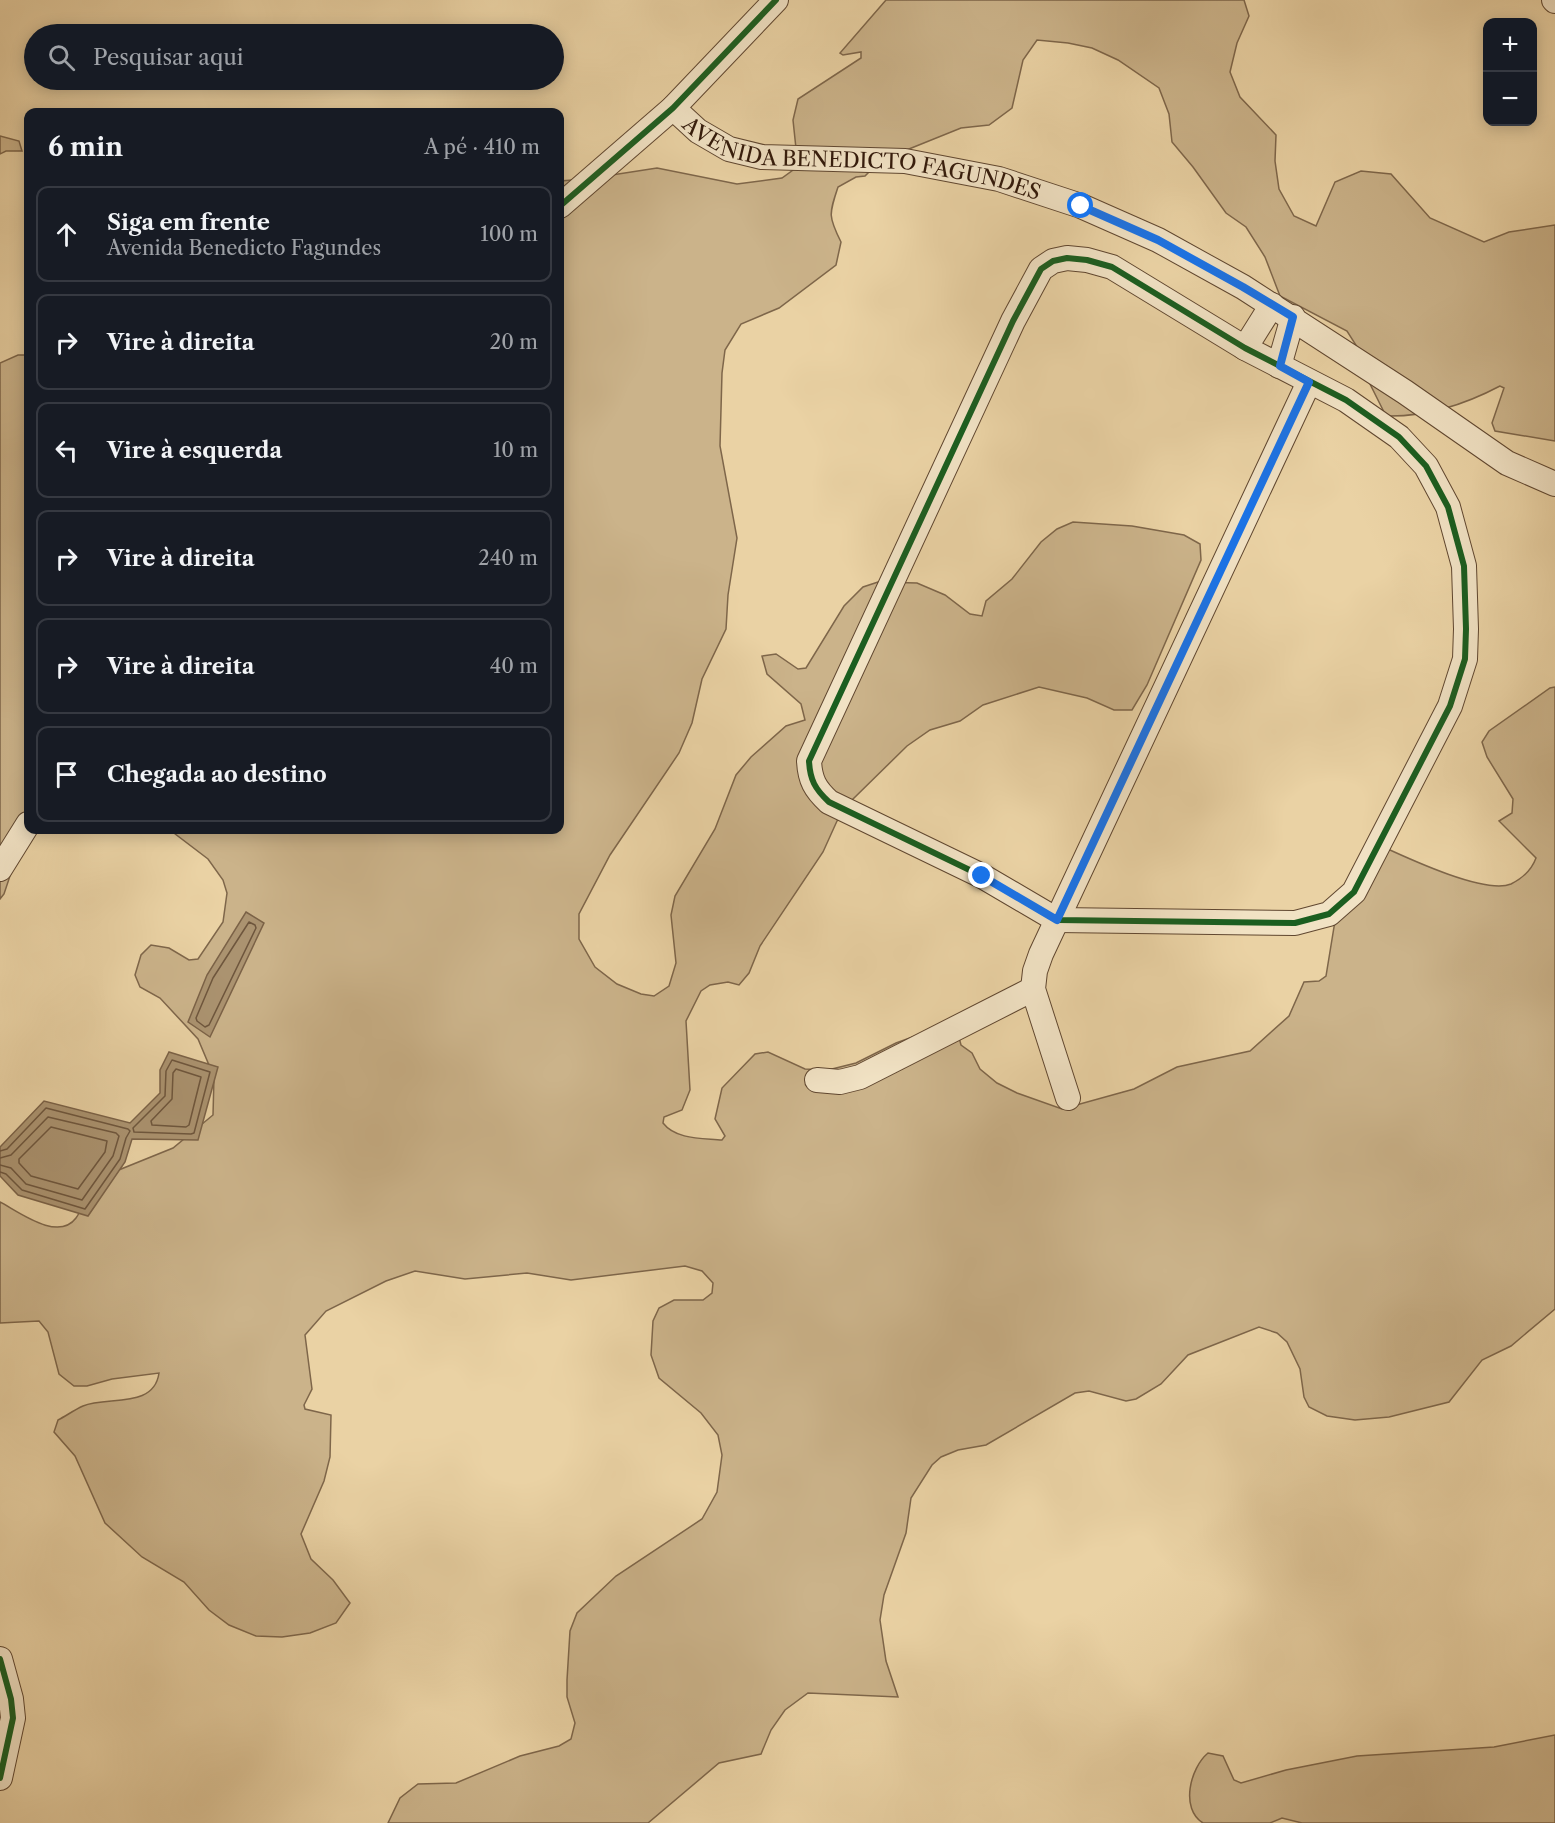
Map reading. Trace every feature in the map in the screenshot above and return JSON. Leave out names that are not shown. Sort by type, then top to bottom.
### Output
[{"type":"street","points":[[564,203],[673,108],[777,0]]},
{"type":"street","name":"AVENIDA BENEDICTO FAGUNDES","points":[[673,108],[698,131],[729,149],[762,157],[905,161],[999,179],[1081,206],[1158,240],[1243,287],[1293,317],[1507,463],[1555,484]]},
{"type":"street","points":[[1067,258],[1087,260],[1112,267],[1245,348],[1346,400],[1399,437],[1426,466],[1448,507],[1464,566],[1465,659],[1450,706],[1354,892],[1329,914],[1295,923],[1057,920],[982,876],[829,802],[814,786],[810,776],[809,761],[986,377],[1041,269],[1053,261],[1067,258]]},
{"type":"street","points":[[1245,348],[1272,305]]},
{"type":"street","points":[[1280,366],[1293,317]]},
{"type":"street","points":[[1068,1098],[1033,989],[1035,971],[1309,382]]},
{"type":"street","points":[[0,869],[24,830]]},
{"type":"street","points":[[817,1080],[840,1082],[860,1077],[1033,989]]},
{"type":"street","points":[[0,1659],[11,1699],[13,1718],[0,1778]]},
{"type":"shaded area","points":[[886,0],[1244,0],[1249,16],[1237,43],[1230,72],[1240,97],[1276,135],[1275,161],[1279,189],[1294,216],[1316,226],[1335,182],[1361,171],[1391,174],[1430,218],[1484,242],[1509,232],[1555,225],[1555,441],[1495,431],[1492,423],[1504,388],[1500,386],[1473,399],[1431,412],[1386,416],[1369,382],[1361,353],[1347,331],[1280,296],[1265,257],[1246,227],[1226,213],[1172,142],[1169,114],[1159,88],[1118,60],[1092,48],[1037,40],[1023,60],[1012,108],[989,125],[961,128],[904,151],[876,165],[865,176],[856,177],[838,187],[831,215],[841,242],[836,265],[779,308],[741,324],[725,350],[720,446],[737,538],[728,595],[726,629],[702,679],[692,723],[679,753],[610,855],[579,914],[579,939],[595,967],[617,984],[641,994],[654,996],[669,986],[676,963],[671,915],[675,896],[715,829],[736,775],[751,757],[786,726],[805,720],[801,704],[767,674],[762,656],[776,654],[798,669],[806,668],[844,606],[863,587],[878,582],[917,583],[945,595],[970,614],[982,616],[986,601],[1012,579],[1041,542],[1057,529],[1073,522],[1132,526],[1184,535],[1200,544],[1201,560],[1147,685],[1132,710],[1114,710],[1087,698],[1039,687],[983,705],[960,721],[930,730],[907,746],[851,801],[837,821],[823,852],[760,946],[749,973],[739,985],[728,982],[710,985],[701,991],[686,1021],[690,1090],[682,1110],[664,1117],[663,1123],[675,1133],[722,1140],[725,1136],[715,1119],[722,1088],[755,1054],[768,1052],[805,1069],[828,1070],[856,1063],[896,1043],[943,1026],[957,1030],[961,1045],[972,1053],[980,1069],[997,1083],[1017,1093],[1062,1109],[1134,1089],[1177,1067],[1250,1051],[1289,1016],[1304,982],[1319,981],[1326,976],[1335,921],[1379,845],[1445,873],[1483,884],[1499,886],[1511,884],[1529,869],[1536,858],[1499,821],[1512,813],[1513,799],[1487,757],[1482,742],[1489,731],[1550,688],[1555,687],[1555,1309],[1511,1346],[1482,1360],[1449,1402],[1389,1417],[1355,1420],[1327,1416],[1309,1407],[1304,1397],[1300,1369],[1287,1342],[1277,1333],[1259,1327],[1188,1355],[1161,1384],[1136,1399],[1126,1401],[1089,1391],[1075,1393],[986,1445],[958,1450],[941,1457],[932,1465],[911,1498],[906,1533],[884,1595],[880,1620],[886,1661],[898,1697],[808,1693],[785,1710],[771,1730],[761,1754],[719,1763],[648,1823],[388,1823],[400,1798],[418,1784],[456,1783],[520,1756],[559,1746],[571,1739],[575,1723],[567,1697],[567,1680],[570,1631],[577,1613],[616,1576],[702,1519],[717,1492],[722,1455],[718,1435],[701,1413],[659,1378],[651,1355],[653,1321],[659,1308],[674,1300],[703,1300],[712,1293],[713,1283],[702,1271],[685,1266],[571,1280],[527,1273],[465,1279],[415,1271],[386,1281],[326,1311],[305,1335],[312,1389],[304,1405],[305,1409],[331,1415],[330,1457],[324,1481],[301,1534],[311,1559],[333,1580],[350,1603],[336,1623],[310,1633],[282,1637],[256,1636],[229,1625],[209,1610],[184,1582],[142,1557],[105,1523],[75,1456],[54,1432],[58,1420],[93,1403],[139,1397],[149,1392],[159,1373],[112,1379],[87,1386],[74,1386],[59,1374],[48,1332],[39,1321],[0,1323],[0,1202],[38,1223],[59,1227],[68,1225],[79,1213],[87,1189],[94,1180],[173,1148],[213,1115],[214,1077],[198,1039],[160,998],[140,987],[135,975],[141,955],[151,945],[169,948],[189,960],[198,959],[223,922],[227,893],[223,880],[208,859],[175,834],[564,834],[564,181],[657,168],[737,184],[782,178],[793,170],[797,158],[793,120],[798,99],[861,58],[861,52],[843,55],[840,53]]},
{"type":"shaded area","points":[[0,136],[19,141],[22,151],[6,151],[0,154]]},
{"type":"shaded area","points":[[18,355],[24,355],[24,834],[4,894],[0,899],[0,363]]},
{"type":"shaded area","points":[[1555,1735],[1555,1823],[1302,1823],[1282,1818],[1270,1823],[1203,1823],[1196,1817],[1190,1799],[1192,1778],[1196,1768],[1208,1753],[1223,1756],[1234,1780],[1241,1783],[1286,1770],[1357,1756],[1494,1747]]},
{"type":"water","points":[[246,912],[264,923],[210,1037],[188,1022],[207,975]]},
{"type":"water","points":[[169,1052],[218,1067],[198,1140],[132,1139],[125,1162],[88,1216],[18,1195],[0,1176],[0,1147],[44,1101],[130,1123],[160,1093],[160,1070]]},
{"type":"cycle path","points":[[564,203],[673,108],[776,0]]},
{"type":"cycle path","points":[[1067,258],[1087,260],[1112,267],[1245,348],[1346,400],[1399,437],[1426,466],[1448,507],[1464,566],[1465,659],[1450,706],[1354,892],[1329,914],[1295,923],[1057,920],[982,876],[829,802],[820,793],[812,779],[809,761],[1013,321],[1041,269],[1053,261],[1067,258]]},
{"type":"cycle path","points":[[0,1659],[11,1699],[13,1718],[0,1778]]},
{"type":"route","points":[[982,876],[1057,920],[1309,382],[1280,366],[1293,317],[1158,240],[1081,206]]}]
